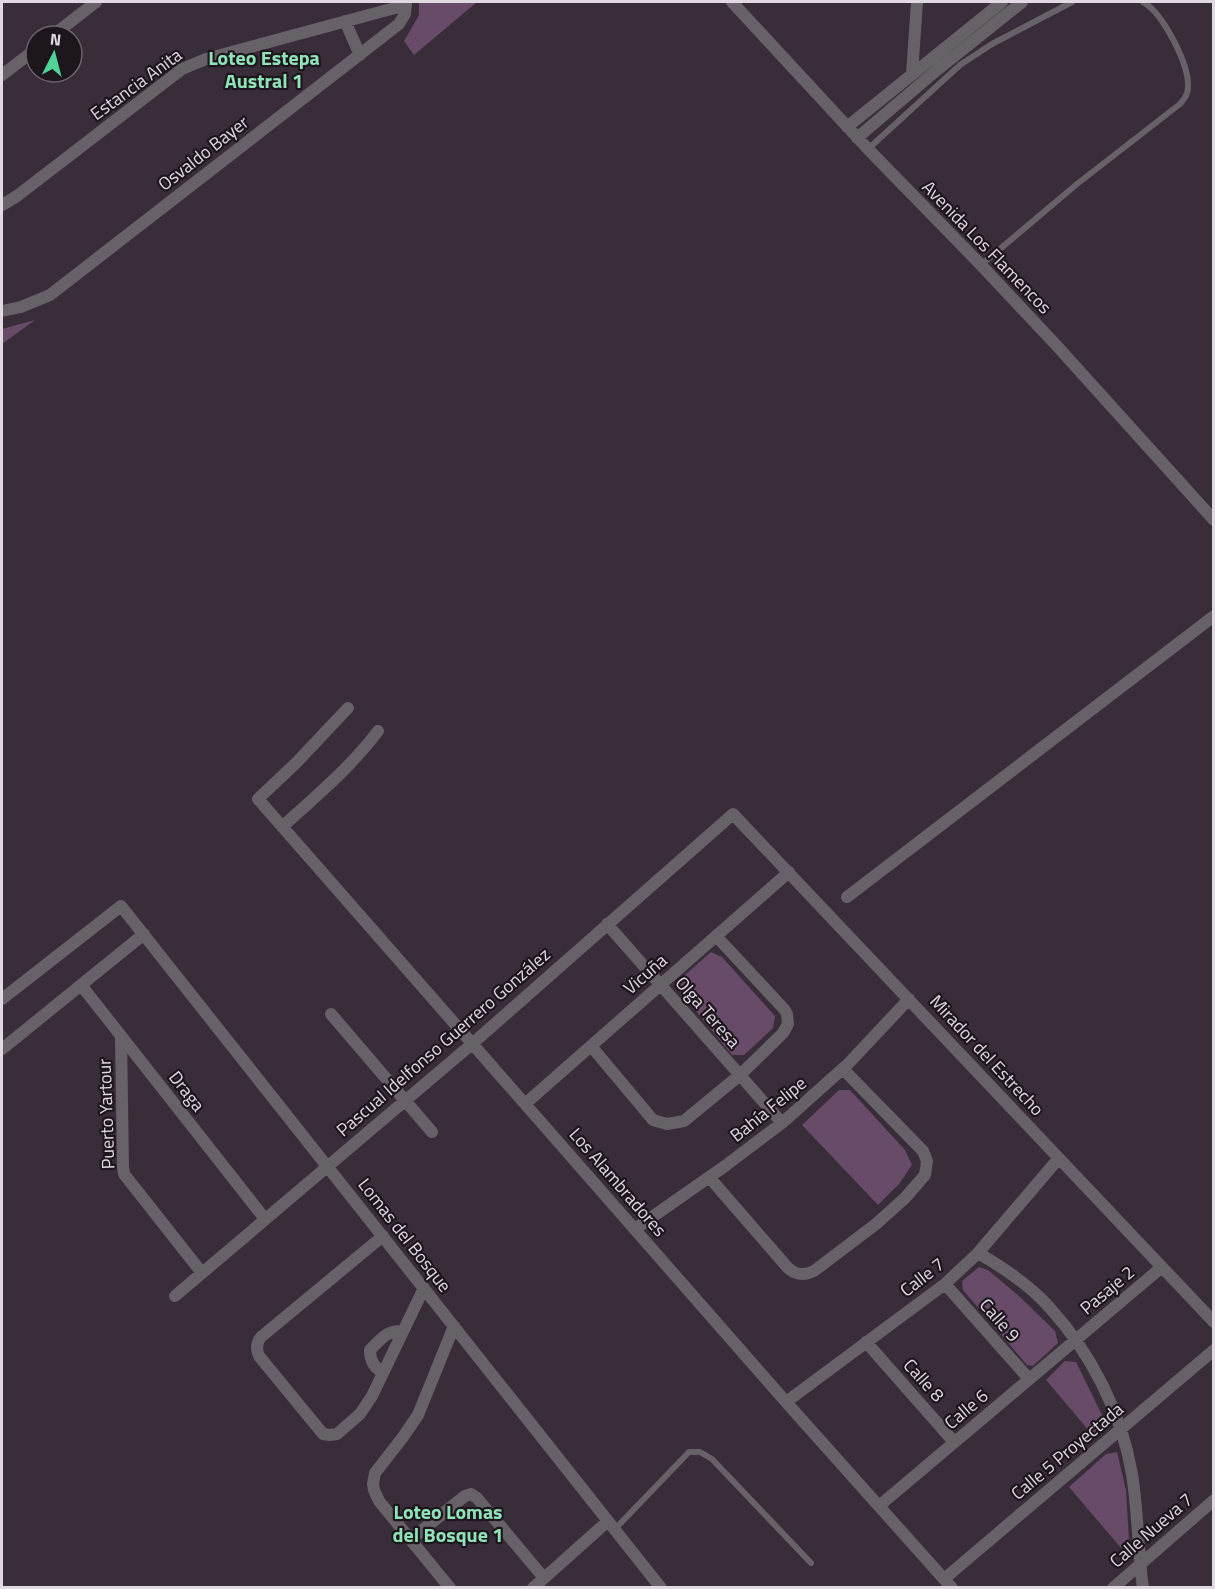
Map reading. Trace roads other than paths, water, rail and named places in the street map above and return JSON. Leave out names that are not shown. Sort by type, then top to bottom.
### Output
[{"type":"street","points":[[68,24],[96,2]]},
{"type":"street","name":"Avenida Los Flamencos","points":[[732,2],[857,138],[1057,346],[1214,520]]},
{"type":"street","points":[[912,74],[917,2]]},
{"type":"street","points":[[847,127],[1002,2]]},
{"type":"street","points":[[857,138],[1022,2]]},
{"type":"street","name":"Estancia Anita","points":[[2,205],[17,196],[182,69],[206,59],[406,3]]},
{"type":"street","name":"Osvaldo Bayer","points":[[3,309],[36,302],[50,295],[399,24],[405,14],[406,3]]},
{"type":"street","points":[[345,21],[360,55]]},
{"type":"street","points":[[2,75],[24,58]]},
{"type":"street","points":[[847,897],[1214,616]]},
{"type":"street","name":"Los Alambradores","points":[[348,708],[258,799],[948,1583]]},
{"type":"street","points":[[282,827],[332,781],[367,746],[378,731]]},
{"type":"street","name":"Mirador del Estrecho","points":[[733,814],[1214,1322]]},
{"type":"street","name":"Pascual Idelfonso Guerrero González","points":[[175,1296],[472,1044],[733,814]]},
{"type":"street","name":"Vicuña","points":[[526,1103],[789,872]]},
{"type":"street","name":"Lomas del Bosque","points":[[2,999],[121,906],[661,1587]]},
{"type":"street","name":"Olga Teresa","points":[[607,924],[782,1124]]},
{"type":"street","points":[[2,1049],[144,934]]},
{"type":"street","points":[[591,1046],[653,1120],[667,1124],[684,1121],[740,1075],[783,1033],[788,1019],[784,1009],[716,936]]},
{"type":"street","name":"Draga","points":[[81,985],[266,1219]]},
{"type":"street","name":"Bahía Felipe","points":[[635,1229],[782,1124],[843,1069],[909,999]]},
{"type":"street","points":[[331,1014],[432,1132]]},
{"type":"street","name":"Puerto Yartour","points":[[121,1036],[124,1174],[201,1273]]},
{"type":"street","points":[[709,1178],[792,1271],[803,1275],[814,1271],[876,1224],[905,1198],[925,1175],[927,1161],[923,1151],[843,1069]]},
{"type":"street","name":"Calle 7","points":[[786,1401],[945,1284],[978,1253],[1059,1158]]},
{"type":"street","points":[[384,1236],[261,1337],[256,1347],[259,1356],[323,1434],[337,1434],[360,1414],[372,1396],[424,1288]]},
{"type":"street","points":[[978,1253],[997,1264],[1051,1308],[1095,1371],[1120,1429],[1132,1472],[1143,1587]]},
{"type":"street","name":"Pasaje 2","points":[[1075,1340],[1162,1267]]},
{"type":"street","name":"Calle 9","points":[[945,1284],[1029,1379]]},
{"type":"street","points":[[450,1587],[379,1501],[373,1484],[375,1473],[418,1415],[454,1326]]},
{"type":"street","points":[[383,1373],[370,1359],[370,1350],[383,1336],[394,1330],[403,1331]]},
{"type":"street","name":"Calle 6","points":[[879,1506],[1075,1340]]},
{"type":"street","name":"Calle 8","points":[[866,1342],[954,1442]]},
{"type":"street","name":"Calle 5 Proyectada","points":[[948,1583],[1120,1429],[1214,1350]]},
{"type":"street","points":[[411,1539],[465,1496],[471,1494],[544,1578]]},
{"type":"street","name":"Calle Nueva 7","points":[[1113,1587],[1214,1500]]},
{"type":"street","points":[[533,1587],[612,1525]]},
{"type":"lane","points":[[868,149],[960,65],[992,44],[1072,2]]},
{"type":"lane","points":[[981,265],[1186,97],[1188,81],[1184,64],[1171,36],[1156,12],[1143,2]]},
{"type":"lane","points":[[612,1525],[689,1452],[700,1452],[712,1459],[811,1563]]},
{"type":"district","name":"Loteo Estepa Austral 1","points":[[264,68]]},
{"type":"district","name":"Loteo Lomas del Bosque 1","points":[[448,1522]]}]
